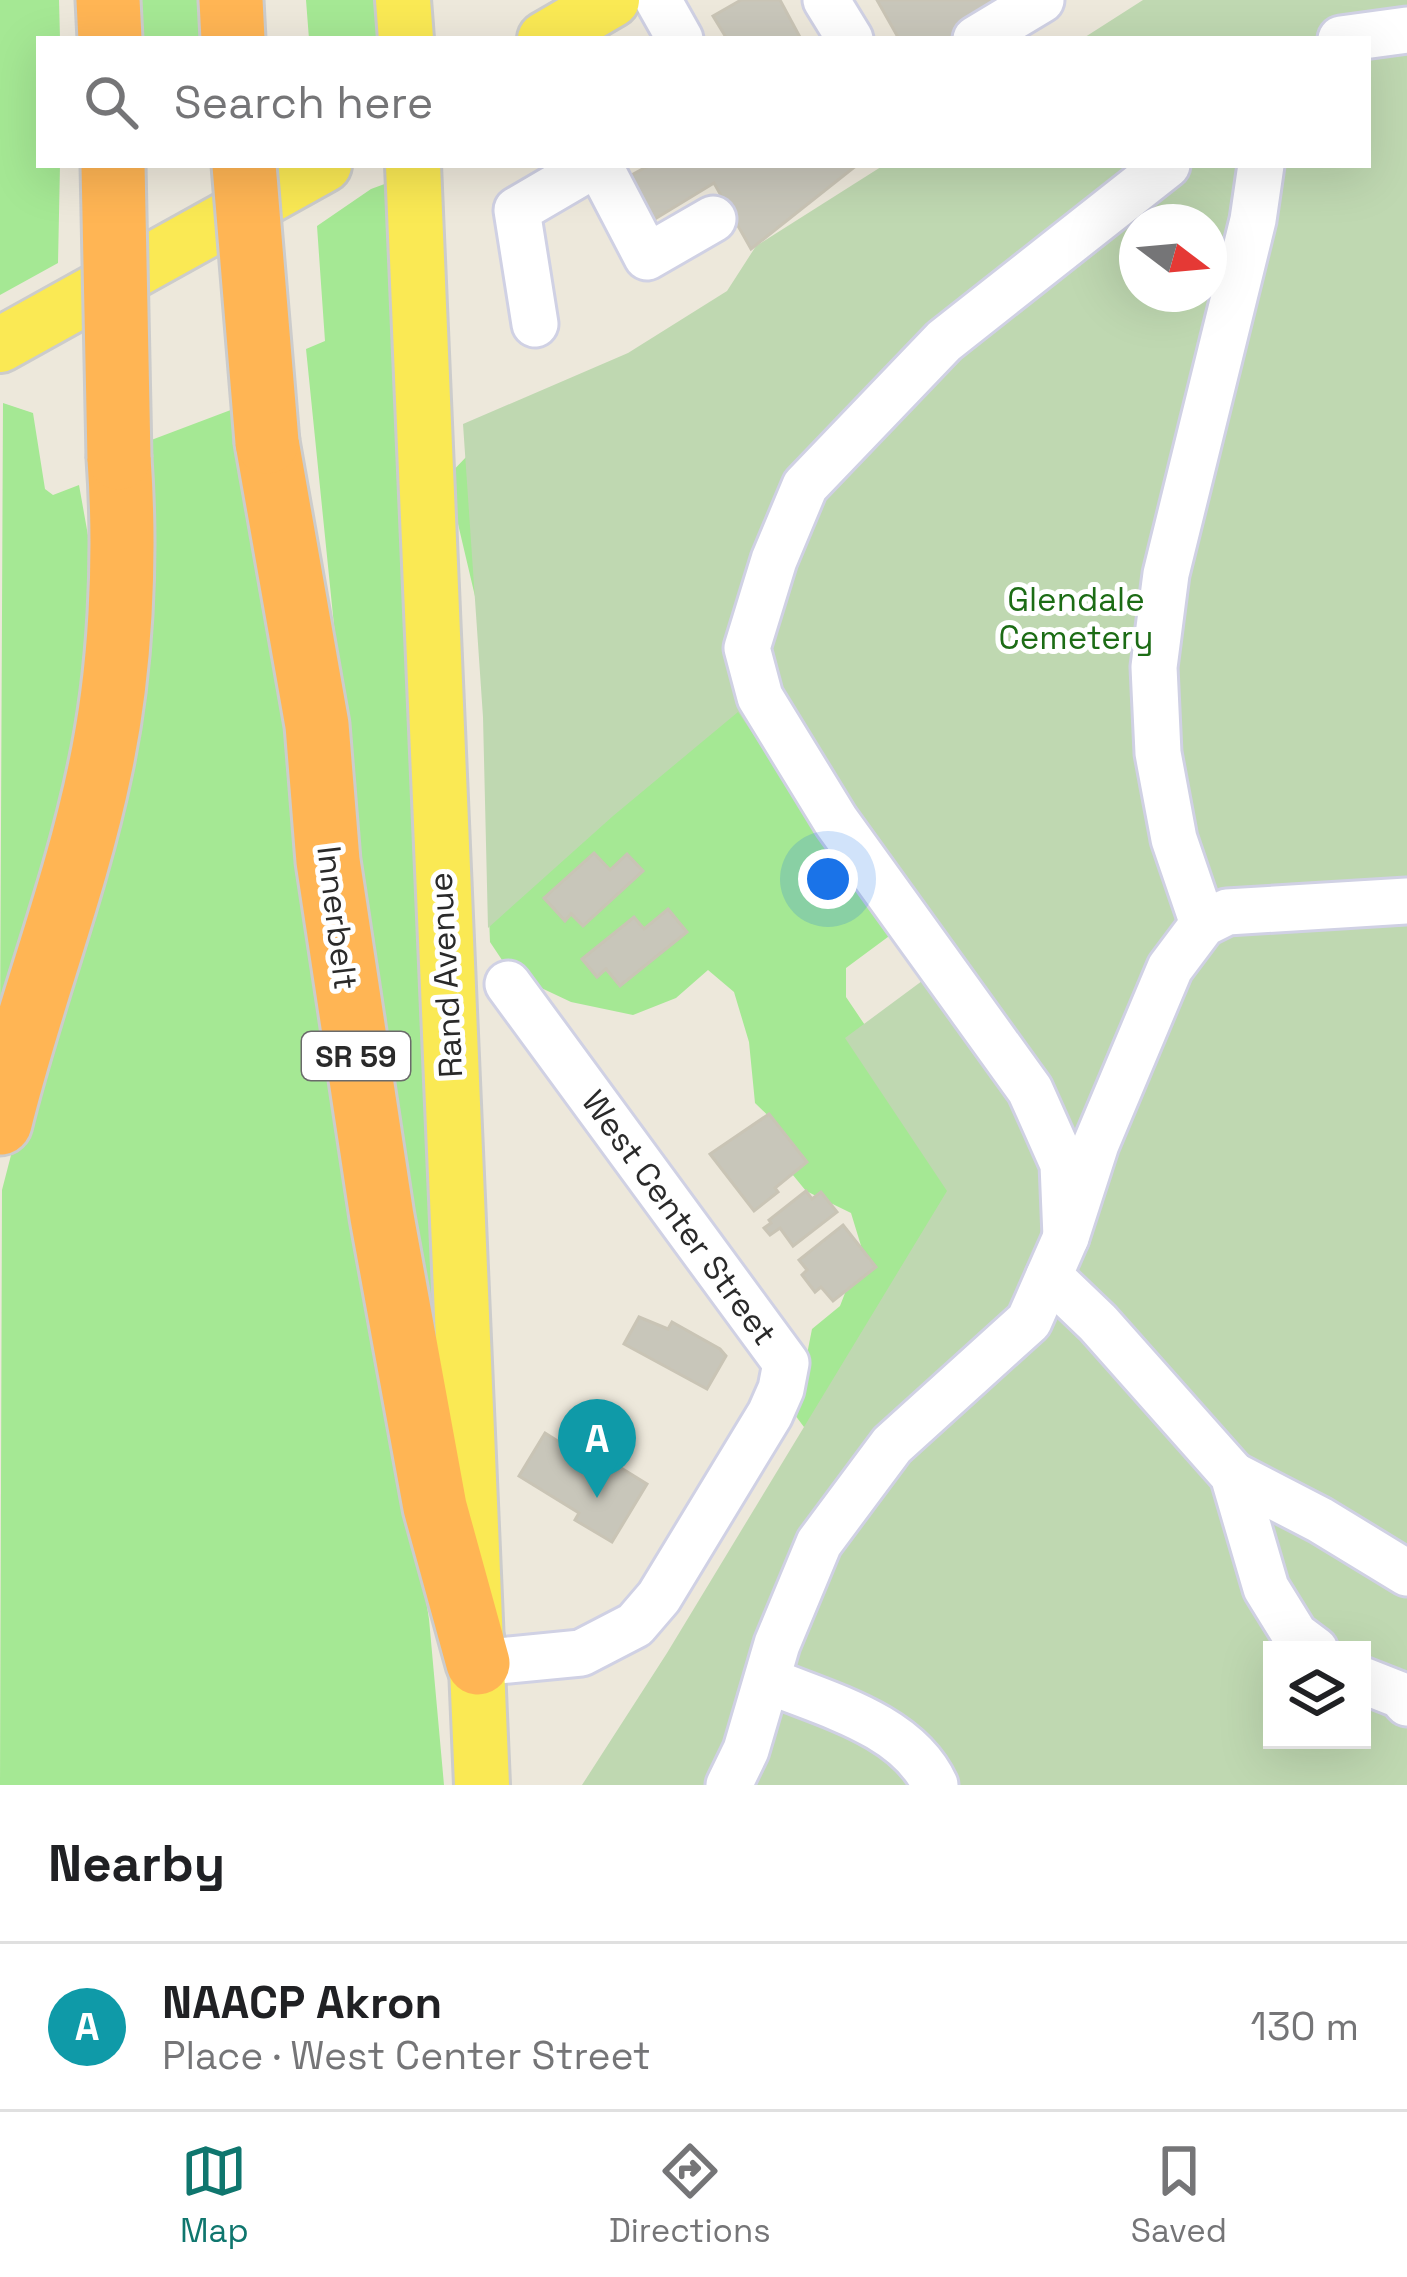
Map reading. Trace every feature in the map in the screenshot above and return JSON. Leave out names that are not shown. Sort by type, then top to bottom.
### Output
[{"type":"highway","points":[[109,0],[110,36]]},
{"type":"highway","points":[[0,1123],[66,903],[100,767],[122,569],[113,168]]},
{"type":"highway","name":"Innerbelt","points":[[244,168],[267,442],[316,725],[328,861],[382,1217],[435,1508],[478,1663]]},
{"type":"main road","points":[[403,0],[406,36]]},
{"type":"main road","points":[[550,23],[612,0]]},
{"type":"main road","points":[[0,345],[319,168]]},
{"type":"main road","name":"Rand Avenue","points":[[412,168],[482,1785]]},
{"type":"street","points":[[658,0],[678,36]]},
{"type":"street","points":[[826,0],[848,36]]},
{"type":"street","points":[[981,36],[1041,0]]},
{"type":"street","points":[[1363,36],[1407,30]]},
{"type":"street","points":[[535,324],[517,210],[592,168]]},
{"type":"street","points":[[599,168],[647,257],[713,219]]},
{"type":"street","points":[[1163,168],[944,341],[806,487],[774,560],[747,648],[760,697],[836,821],[1030,1090],[1063,1164],[1058,1257],[1098,1323],[1233,1475],[1407,1573]]},
{"type":"street","points":[[1203,925],[1174,839],[1158,753],[1154,668],[1166,574],[1253,220],[1262,168]]},
{"type":"street","points":[[729,1785],[746,1750],[785,1624],[819,1543],[892,1445],[1029,1321],[1170,968],[1203,925],[1227,912],[1407,901]]},
{"type":"street","name":"West Center Street","points":[[478,1663],[580,1653],[634,1624],[659,1597],[770,1414],[786,1363],[508,984]]},
{"type":"street","points":[[1233,1475],[1266,1588],[1303,1641]]},
{"type":"street","points":[[767,1680],[871,1724],[908,1748],[928,1769],[935,1785]]},
{"type":"street","points":[[1371,1684],[1407,1702]]},
{"type":"green space","points":[[0,0],[59,0],[60,36],[36,36],[36,168],[60,168],[58,263],[0,295]]},
{"type":"green space","points":[[129,0],[202,0],[205,36],[130,36]]},
{"type":"green space","points":[[306,0],[386,0],[387,21],[377,26],[376,36],[309,36]]},
{"type":"green space","name":"Glendale Cemetery","points":[[1143,0],[1407,0],[1407,1785],[582,1785],[947,1191],[845,1038],[922,981],[738,712],[488,928],[483,717],[463,424],[628,353],[727,291],[756,246],[879,168],[1371,168],[1371,36],[1087,36]]},
{"type":"green space","points":[[390,182],[445,1395],[433,1396],[336,756],[344,724],[306,349],[325,341],[317,226],[371,189]]},
{"type":"green space","points":[[3,403],[33,413],[45,489],[53,495],[79,485],[94,569],[86,721],[0,1037]]},
{"type":"green space","points":[[236,408],[429,1619],[444,1785],[0,1785],[2,1190],[25,1101],[146,442]]},
{"type":"green space","points":[[489,433],[681,626],[896,931],[846,968],[846,997],[879,1046],[987,1164],[831,1418],[804,1427],[795,1415],[812,1329],[840,1306],[862,1249],[851,1213],[806,1191],[788,1169],[780,1127],[755,1103],[749,1042],[734,992],[708,970],[676,998],[633,1015],[571,1002],[535,985],[508,969],[490,942],[487,866],[497,690],[447,477]]},
{"type":"building","points":[[741,0],[780,0],[799,36],[725,36],[713,16]]},
{"type":"building","points":[[877,0],[1027,0],[965,36],[897,36]]},
{"type":"building","points":[[644,168],[853,168],[751,249],[714,183],[650,222],[624,179]]},
{"type":"building","points":[[594,853],[610,870],[627,854],[643,871],[583,926],[571,914],[565,921],[544,898]]},
{"type":"building","points":[[668,909],[687,932],[620,986],[606,969],[597,977],[582,959],[634,917],[644,929]]},
{"type":"building","points":[[769,1114],[807,1162],[754,1211],[710,1154]]},
{"type":"building","points":[[806,1191],[812,1199],[821,1192],[837,1212],[793,1246],[780,1228],[770,1235],[764,1228],[769,1220]]},
{"type":"building","points":[[843,1225],[876,1267],[833,1301],[821,1287],[815,1292],[802,1275],[807,1270],[799,1260]]},
{"type":"building","points":[[639,1317],[668,1329],[672,1322],[720,1349],[726,1356],[707,1389],[624,1344]]},
{"type":"building","points":[[545,1433],[607,1472],[613,1463],[647,1484],[612,1542],[575,1520],[579,1513],[519,1476]]},
{"type":"place","name":"NAACP Akron","points":[[597,1498]]}]
